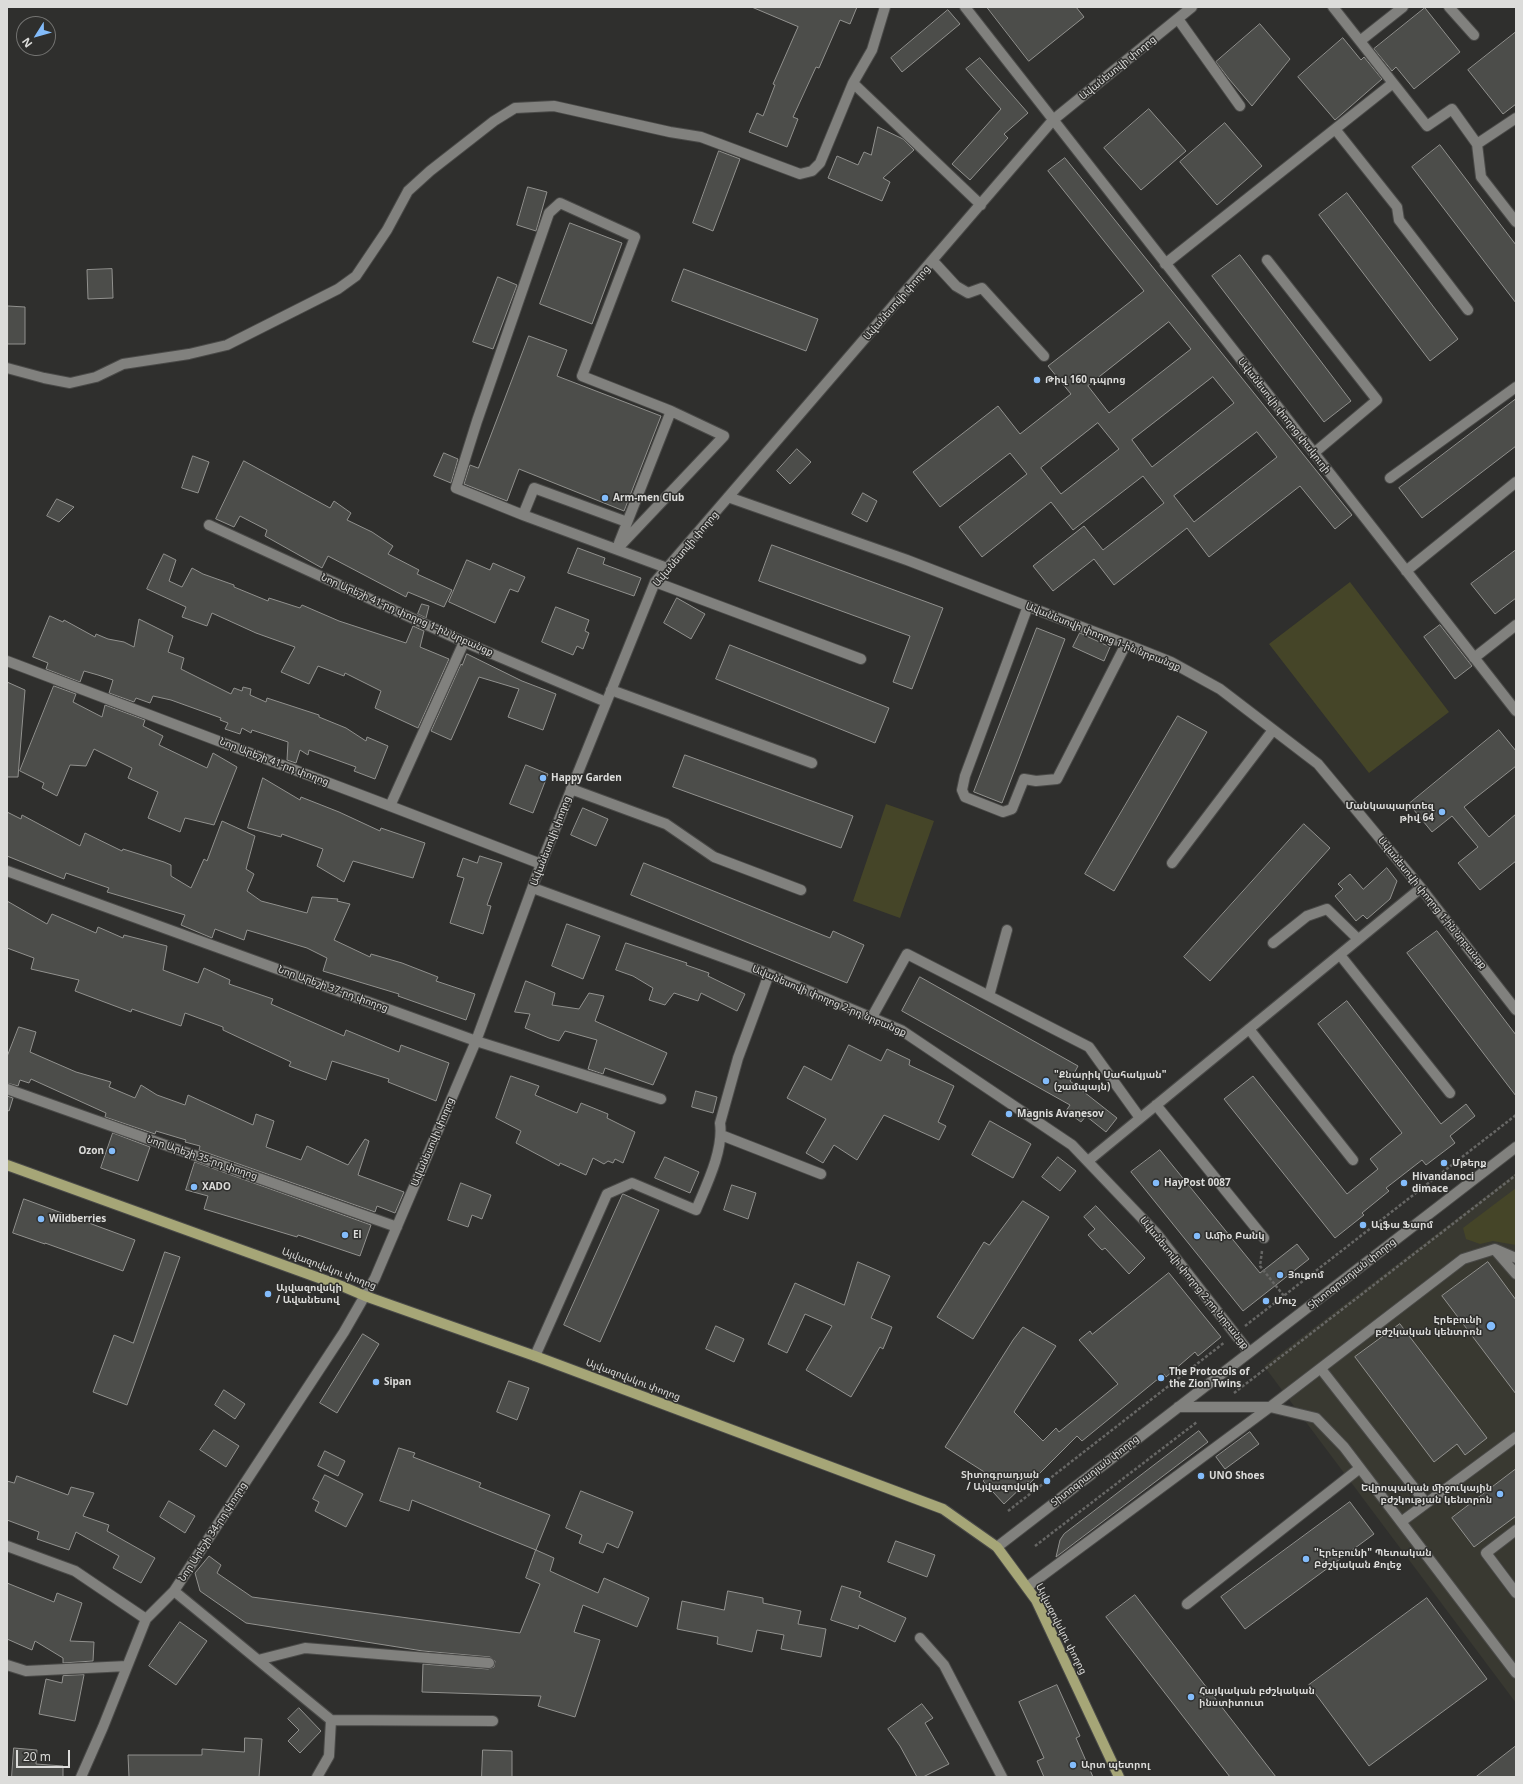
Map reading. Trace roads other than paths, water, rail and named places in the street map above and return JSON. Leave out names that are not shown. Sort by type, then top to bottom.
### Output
[{"type":"main road","name":"Այվազովսկու փողոց","points":[[7,1165],[365,1296],[535,1356],[943,1510],[997,1547],[1036,1600],[1119,1777]]},
{"type":"street","points":[[7,368],[70,383],[96,377],[123,364],[189,354],[227,345],[338,289],[356,276],[387,230],[408,191],[430,171],[494,121],[515,108],[554,106],[670,132],[701,137],[800,174],[812,171],[820,163],[853,83],[872,50],[885,7]]},
{"type":"street","name":"Ավանեսովի փողոց փակուղի","points":[[965,7],[1516,711]]},
{"type":"street","name":"Ավանեսովի փողոց","points":[[365,1296],[397,1226],[476,1041],[541,864],[655,582],[982,205],[1053,120],[1192,7]]},
{"type":"street","points":[[1333,7],[1428,126],[1452,109],[1477,144],[1481,177],[1516,222]]},
{"type":"street","points":[[1360,41],[1403,7]]},
{"type":"street","points":[[1449,7],[1474,35]]},
{"type":"street","points":[[1178,19],[1240,106]]},
{"type":"street","points":[[853,83],[982,205]]},
{"type":"street","points":[[1165,264],[1393,83]]},
{"type":"street","points":[[1477,144],[1516,118]]},
{"type":"street","points":[[1335,129],[1397,207],[1399,220],[1468,310]]},
{"type":"street","points":[[617,549],[724,436],[671,411],[582,376],[635,237],[560,203],[549,213],[477,421],[456,488],[523,515],[667,568]]},
{"type":"street","points":[[1267,260],[1377,400],[1314,453]]},
{"type":"street","points":[[933,261],[956,286],[968,293],[982,288],[1044,356]]},
{"type":"street","points":[[1390,478],[1516,388]]},
{"type":"street","points":[[617,549],[671,411]]},
{"type":"street","points":[[1406,571],[1516,482]]},
{"type":"street","points":[[523,515],[534,488],[627,522]]},
{"type":"street","name":"Ավանեսովի փողոց 1-ին նրբանցք","points":[[728,497],[907,560],[1126,644],[1171,662],[1220,689],[1318,764],[1421,888],[1516,1010]]},
{"type":"street","name":"Նոր Արեշի 41-րդ փողոց 1-ին նրբանցք","points":[[209,525],[464,642],[606,702]]},
{"type":"street","points":[[655,582],[861,659]]},
{"type":"street","points":[[1028,606],[965,776],[962,790],[965,797],[1003,812],[1012,809],[1024,779],[1036,781],[1056,779],[1126,644]]},
{"type":"street","points":[[1474,658],[1516,625]]},
{"type":"street","points":[[390,806],[464,642]]},
{"type":"street","name":"Նոր Արեշի 41-րդ փողոց","points":[[7,661],[541,864]]},
{"type":"street","points":[[611,690],[812,763]]},
{"type":"street","points":[[1172,863],[1273,730]]},
{"type":"street","points":[[571,789],[666,824],[714,857],[801,890]]},
{"type":"street","name":"Նոր Արեշի 37-րդ փողոց","points":[[7,871],[476,1041],[661,1099]]},
{"type":"street","name":"Ավանեսովի փողոց 2-րդ նրբանցք","points":[[533,888],[769,974],[901,1030],[1072,1145],[1157,1234],[1250,1352]]},
{"type":"street","points":[[1088,1161],[1421,888]]},
{"type":"street","points":[[1273,943],[1307,916],[1327,909],[1358,939]]},
{"type":"street","points":[[989,996],[1007,930]]},
{"type":"street","points":[[872,1017],[906,954],[1089,1047],[1140,1118]]},
{"type":"street","points":[[1340,955],[1450,1093]]},
{"type":"street","points":[[535,1356],[606,1194],[632,1183],[696,1210],[708,1181],[721,1135],[720,1124],[738,1058],[769,974]]},
{"type":"street","points":[[1249,1029],[1353,1160]]},
{"type":"street","name":"Նոր Արեշի 35-րդ փողոց","points":[[7,1089],[397,1226]]},
{"type":"street","points":[[1156,1105],[1264,1238]]},
{"type":"street","points":[[721,1135],[821,1174]]},
{"type":"street","name":"Տիտոգրադյան փողոց","points":[[997,1547],[1516,1147]]},
{"type":"street","points":[[1495,1249],[1516,1274]]},
{"type":"street","points":[[1027,1587],[1321,1369],[1463,1259],[1495,1249],[1516,1258]]},
{"type":"street","name":"Նոր Արեշի 34-րդ փողոց","points":[[81,1777],[103,1727],[146,1619],[174,1591],[340,1339],[365,1296]]},
{"type":"street","points":[[1321,1369],[1426,1503]]},
{"type":"street","points":[[1178,1407],[1270,1407],[1316,1418],[1344,1447],[1516,1673]]},
{"type":"street","points":[[1401,1522],[1516,1437]]},
{"type":"street","points":[[1187,1604],[1360,1468]]},
{"type":"street","points":[[1516,1530],[1486,1553],[1516,1593]]},
{"type":"street","points":[[7,1546],[75,1571],[146,1619]]},
{"type":"street","points":[[174,1591],[331,1720],[493,1721]]},
{"type":"street","points":[[920,1638],[944,1665],[1002,1777]]},
{"type":"street","points":[[258,1660],[305,1648],[489,1663]]},
{"type":"street","points":[[7,1665],[26,1671],[127,1666]]},
{"type":"street","points":[[317,1777],[329,1756],[331,1720]]},
{"type":"place","name":"Թիվ 160 դպրոց","points":[[1037,380]]},
{"type":"place","name":"Arm-men Club","points":[[605,498]]},
{"type":"place","name":"Happy Garden","points":[[543,778]]},
{"type":"place","name":"Մանկապարտեզ թիվ 64","points":[[1442,812]]},
{"type":"place","name":"\"Քնարիկ Սահակյան\" (շամպայն)","points":[[1046,1081]]},
{"type":"place","name":"Magnis Avanesov","points":[[1009,1114]]},
{"type":"place","name":"Ozon","points":[[112,1151]]},
{"type":"place","name":"Մթերք","points":[[1444,1163]]},
{"type":"place","name":"HayPost 0087","points":[[1156,1183]]},
{"type":"place","name":"Hivandanoci dimace","points":[[1404,1183]]},
{"type":"place","name":"XADO","points":[[194,1187]]},
{"type":"place","name":"Wildberries","points":[[41,1219]]},
{"type":"place","name":"Ալֆա Ֆարմ","points":[[1363,1225]]},
{"type":"place","name":"El","points":[[345,1235]]},
{"type":"place","name":"Ամիօ Բանկ","points":[[1197,1236]]},
{"type":"place","name":"Յուքոմ","points":[[1280,1275]]},
{"type":"place","name":"Այվազովսկի / Ավանեսով","points":[[268,1294]]},
{"type":"place","name":"Մուշ","points":[[1266,1301]]},
{"type":"place","name":"Էրեբունի բժշկական կենտրոն","points":[[1491,1326]]},
{"type":"place","name":"The Protocols of the Zion Twins","points":[[1161,1378]]},
{"type":"place","name":"Sipan","points":[[376,1382]]},
{"type":"place","name":"UNO Shoes","points":[[1201,1476]]},
{"type":"place","name":"Տիտոգրադյան / Այվազովսկի","points":[[1047,1481]]},
{"type":"place","name":"Եվրոպական միջուկային բժշկության կենտրոն","points":[[1500,1494]]},
{"type":"place","name":"\"Էրեբունի\" Պետական Բժշկական Քոլեջ","points":[[1306,1559]]},
{"type":"place","name":"Հայկական բժշկական ինստիտուտ","points":[[1191,1697]]},
{"type":"place","name":"Արտ պետրոլ","points":[[1073,1765]]}]
